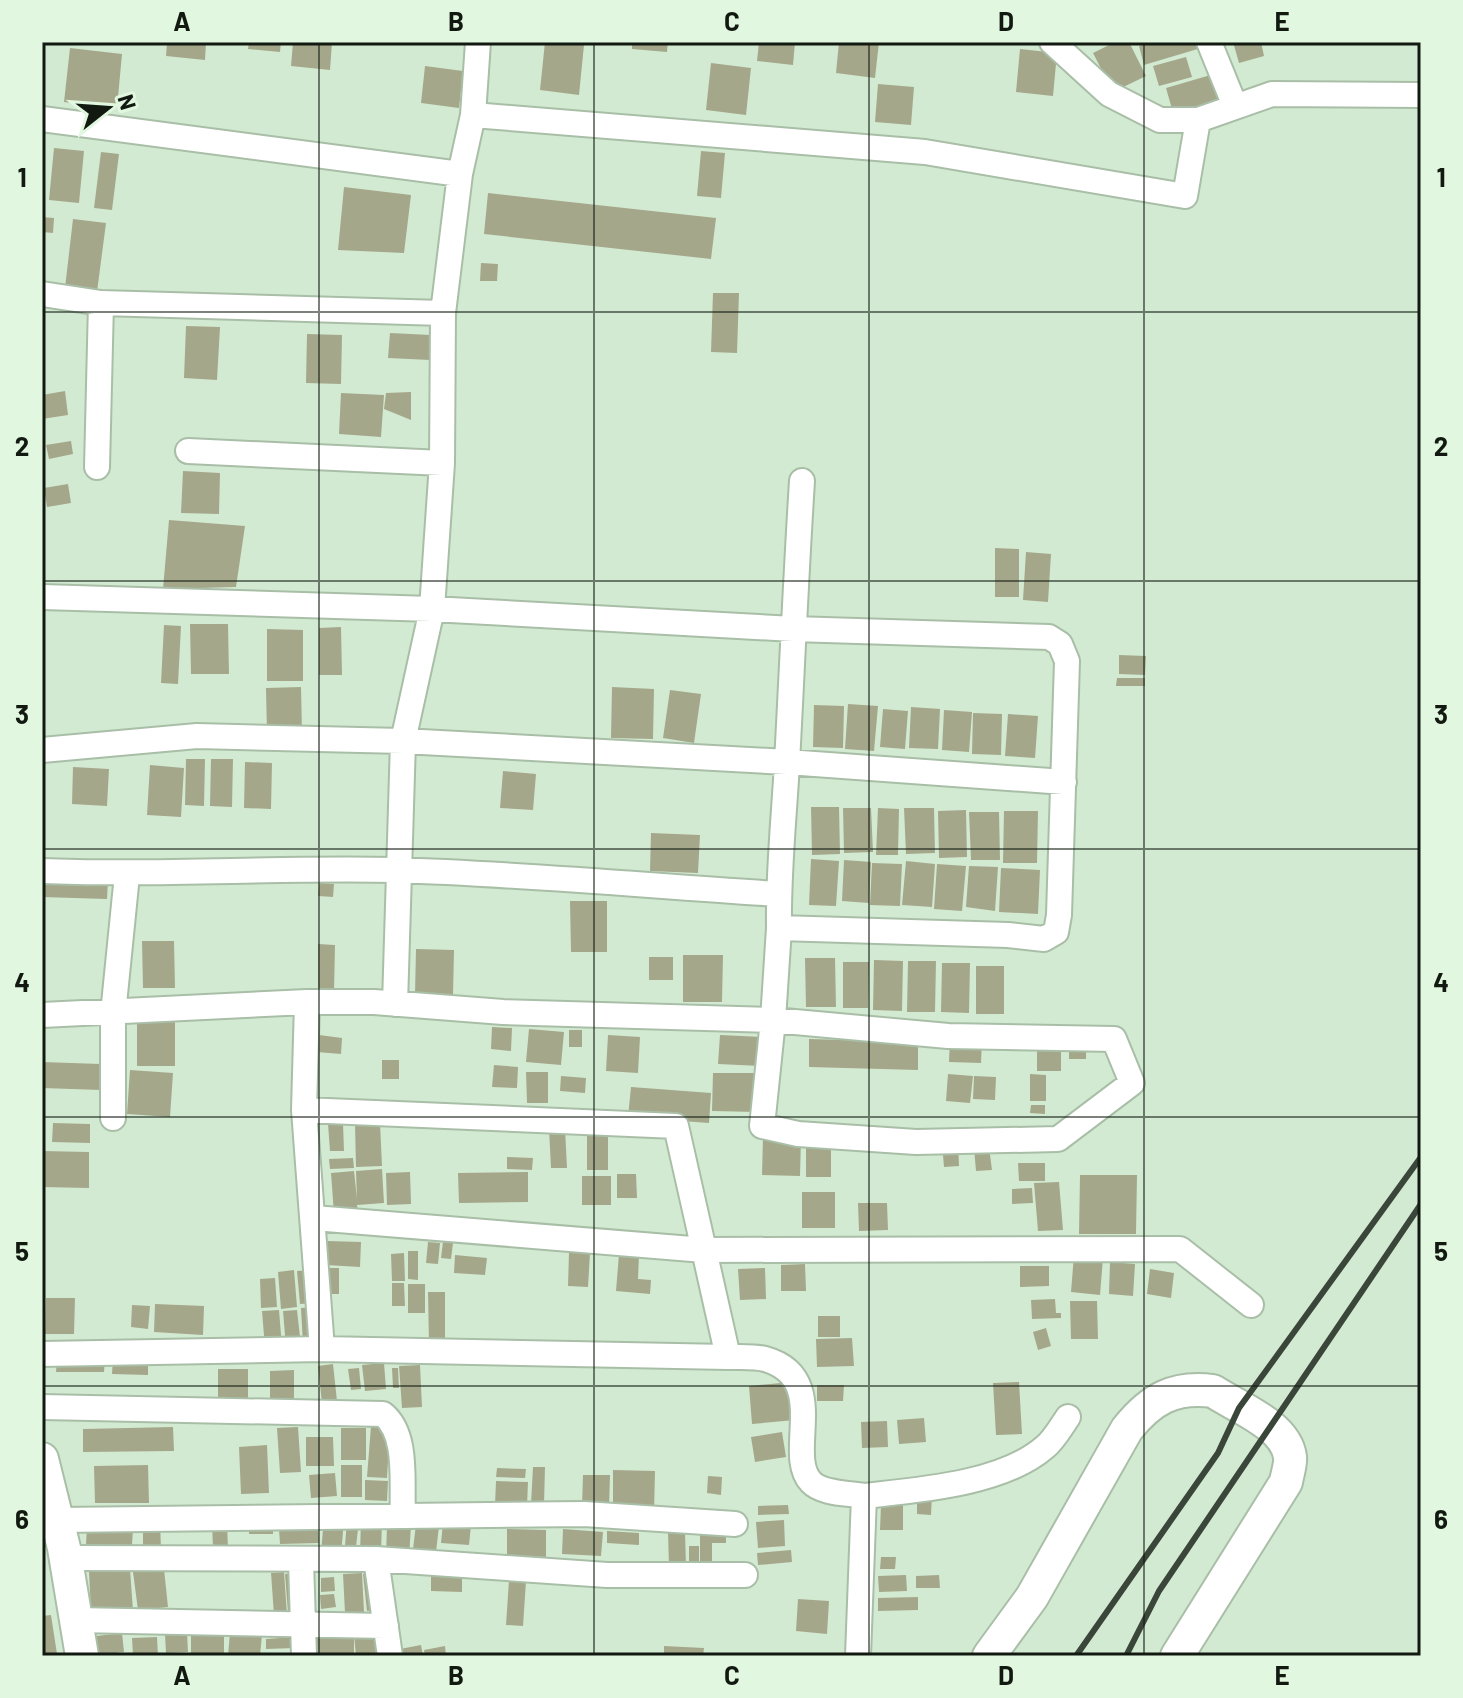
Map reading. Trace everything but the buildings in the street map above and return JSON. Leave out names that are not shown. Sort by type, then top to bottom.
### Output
[{"type":"street","points":[[395,1004],[403,741],[432,609],[442,463],[443,313],[460,174],[473,115],[478,42]]},
{"type":"street","points":[[1052,42],[1109,94],[1160,120],[1198,120],[1272,94],[1421,95]]},
{"type":"street","points":[[1209,42],[1235,106]]},
{"type":"street","points":[[473,115],[925,152],[1185,196],[1198,120]]},
{"type":"street","points":[[42,119],[460,174]]},
{"type":"street","points":[[42,294],[101,303],[443,313]]},
{"type":"street","points":[[97,467],[101,303]]},
{"type":"street","points":[[188,451],[442,463]]},
{"type":"street","points":[[42,1015],[113,1014],[307,1002],[395,1004],[503,1012],[773,1020],[948,1036],[1114,1039],[1132,1083],[1058,1139],[916,1142],[798,1134],[762,1126],[773,1020],[779,928],[778,894],[802,481]]},
{"type":"street","points":[[42,597],[432,609],[793,629],[1049,637],[1060,644],[1067,661],[1056,932],[1044,939],[1008,935],[779,928]]},
{"type":"street","points":[[42,750],[197,736],[403,741],[787,762],[1064,782]]},
{"type":"street","points":[[42,871],[127,875],[309,869],[399,870],[778,894]]},
{"type":"street","points":[[113,1118],[113,1014],[127,875]]},
{"type":"street","points":[[307,1002],[304,1110],[322,1349]]},
{"type":"street","points":[[304,1110],[676,1126],[728,1357]]},
{"type":"street","points":[[314,1218],[704,1250],[1180,1249],[1251,1305]]},
{"type":"street","points":[[42,1354],[322,1349],[766,1359],[792,1377],[798,1385],[805,1411],[804,1469],[811,1483],[825,1490],[864,1496],[932,1489],[984,1476],[1045,1448],[1068,1417]]},
{"type":"street","points":[[989,1656],[1032,1597],[1127,1429],[1144,1407],[1182,1389],[1205,1390],[1213,1391],[1271,1427],[1282,1437],[1291,1457],[1286,1482],[1177,1656]]},
{"type":"street","points":[[42,1407],[383,1414],[396,1424],[399,1439],[403,1516]]},
{"type":"street","points":[[42,1459],[82,1656]]},
{"type":"street","points":[[858,1656],[864,1496]]},
{"type":"street","points":[[58,1544],[403,1516],[584,1514],[735,1524]]},
{"type":"street","points":[[58,1544],[301,1561],[376,1559],[607,1575],[745,1575]]},
{"type":"street","points":[[376,1559],[390,1656]]},
{"type":"street","points":[[301,1561],[304,1656]]},
{"type":"street","points":[[76,1620],[386,1626]]},
{"type":"railway","points":[[1076,1656],[1218,1453],[1239,1408],[1421,1157]]},
{"type":"railway","points":[[1126,1656],[1159,1591],[1421,1204]]}]
